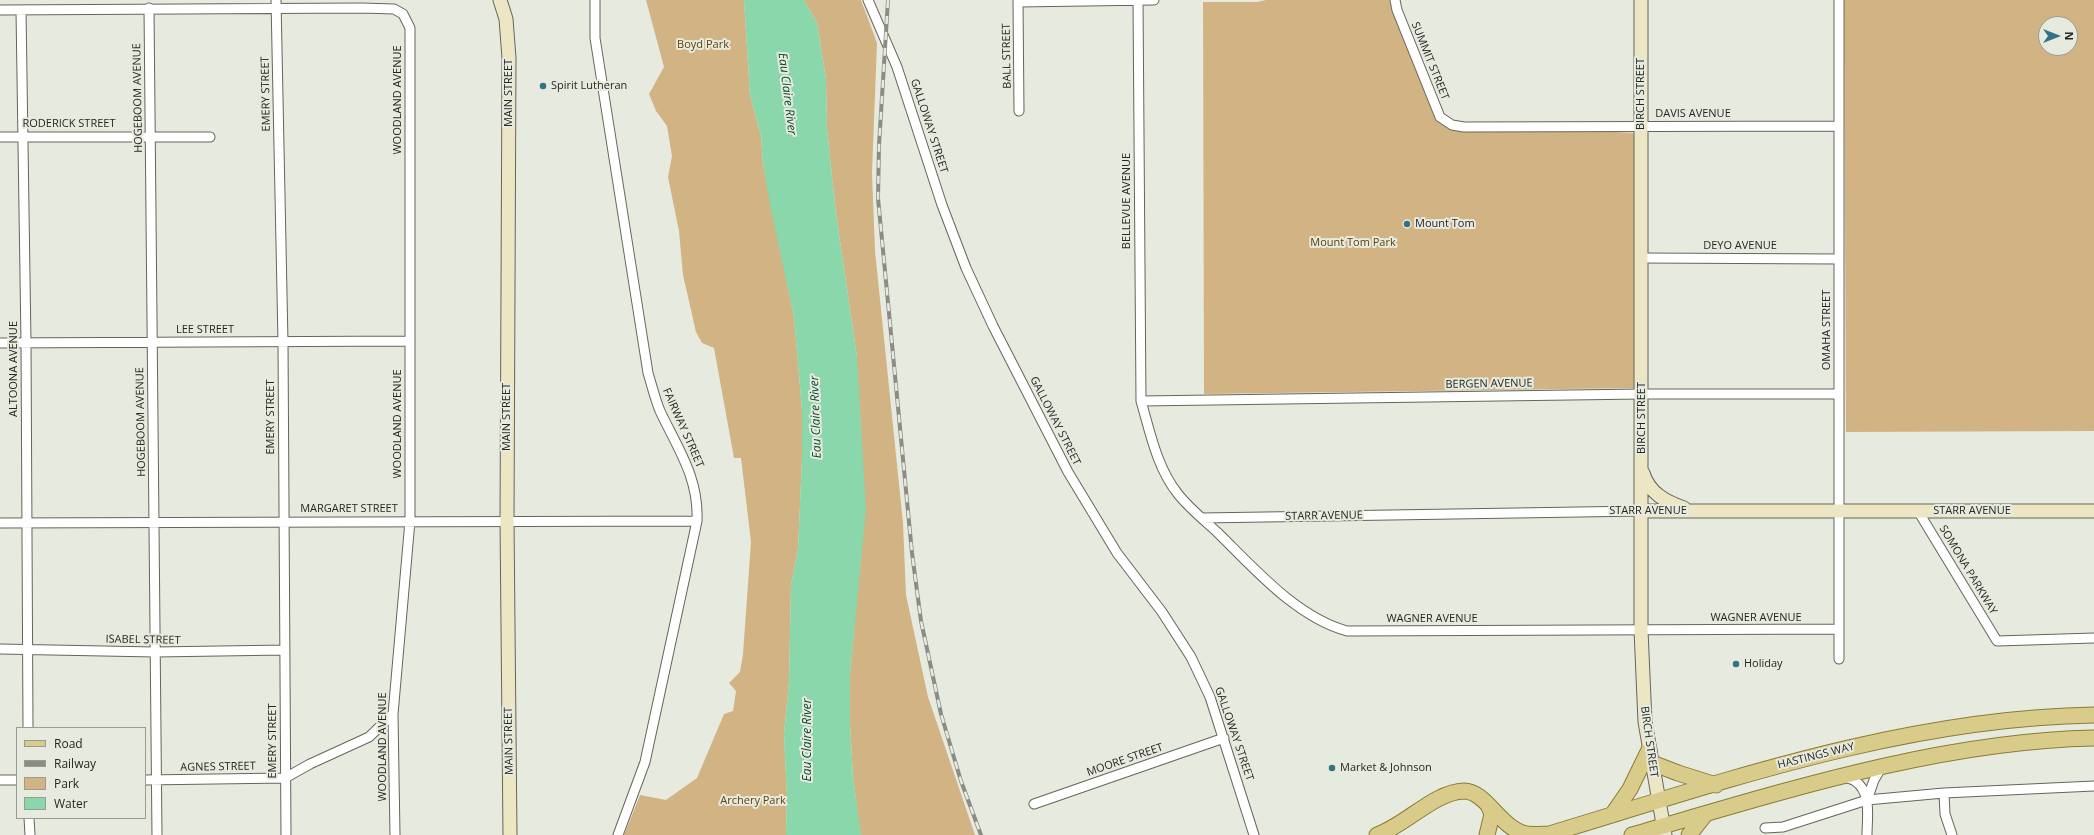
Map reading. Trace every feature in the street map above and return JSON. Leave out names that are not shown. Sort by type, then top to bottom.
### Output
[{"type":"main road","name":"HASTINGS WAY","points":[[1377,835],[1401,824],[1448,794],[1465,791],[1472,792],[1479,796],[1502,821],[1525,834],[1548,834],[1716,785],[1794,760],[1858,745],[1970,725],[2094,715]]},
{"type":"main road","points":[[1632,835],[1664,831],[1704,816],[1840,776],[1972,749],[2094,738]]},
{"type":"main road","points":[[1612,815],[1650,757],[1716,785]]},
{"type":"main road","points":[[1487,835],[1492,814],[1489,807]]},
{"type":"main road","points":[[1689,835],[1704,816]]},
{"type":"street","name":"MAIN STREET","points":[[500,0],[506,19],[509,58],[507,520],[510,835]]},
{"type":"street","name":"FAIRWAY STREET","points":[[595,0],[595,38],[648,373],[660,410],[690,472],[696,488],[698,503],[697,521],[645,762],[618,835]]},
{"type":"street","name":"GALLOWAY STREET","points":[[868,0],[897,67],[942,205],[966,268],[993,326],[1068,472],[1102,531],[1130,572],[1162,612],[1191,657],[1210,697],[1254,835]]},
{"type":"street","name":"BELLEVUE AVENUE","points":[[1138,0],[1141,401]]},
{"type":"street","points":[[1018,1],[1154,0]]},
{"type":"street","name":"SUMMIT STREET","points":[[1395,0],[1397,10],[1440,118],[1452,125]]},
{"type":"street","name":"BIRCH STREET","points":[[1641,0],[1641,630],[1644,703],[1650,757],[1664,831]]},
{"type":"street","name":"OMAHA STREET","points":[[1839,0],[1839,659]]},
{"type":"street","name":"BALL STREET","points":[[1018,1],[1019,111]]},
{"type":"street","points":[[0,10],[149,8],[276,4],[362,4]]},
{"type":"street","name":"EMERY STREET","points":[[276,4],[283,342],[286,835]]},
{"type":"street","name":"WOODLAND AVENUE","points":[[362,4],[394,9],[403,14],[410,28],[410,521],[393,714],[395,835]]},
{"type":"street","name":"HOGEBOOM AVENUE","points":[[149,8],[157,835]]},
{"type":"street","name":"ALTOONA AVENUE","points":[[21,10],[26,343],[28,727]]},
{"type":"street","name":"DAVIS AVENUE","points":[[1452,125],[1464,127],[1838,126]]},
{"type":"street","name":"RODERICK STREET","points":[[0,137],[210,137]]},
{"type":"street","name":"DEYO AVENUE","points":[[1642,258],[1838,259]]},
{"type":"street","name":"LEE STREET","points":[[0,344],[409,341]]},
{"type":"street","name":"BERGEN AVENUE","points":[[1141,401],[1642,394],[1839,394]]},
{"type":"street","name":"WAGNER AVENUE","points":[[1141,401],[1161,464],[1177,494],[1270,584],[1314,618],[1332,627],[1346,631],[1839,629]]},
{"type":"street","points":[[1642,468],[1648,484],[1659,496],[1675,505],[1691,511]]},
{"type":"street","name":"STARR AVENUE","points":[[1202,518],[1642,511],[2094,511]]},
{"type":"street","name":"SOMONA PARKWAY","points":[[1918,511],[1997,641],[2094,638]]},
{"type":"street","name":"MARGARET STREET","points":[[0,523],[507,520],[697,521]]},
{"type":"street","name":"ISABEL STREET","points":[[0,649],[155,652],[285,650]]},
{"type":"street","name":"AGNES STREET","points":[[146,780],[285,778],[310,764],[369,737],[393,714]]},
{"type":"street","name":"MOORE STREET","points":[[1034,804],[1224,738]]},
{"type":"street","points":[[1867,835],[1867,800],[1874,780],[1881,768]]},
{"type":"street","points":[[1840,776],[1855,781],[1867,800]]},
{"type":"street","points":[[0,780],[16,780]]},
{"type":"street","points":[[1765,828],[1783,826],[1867,800],[1944,793],[2094,786]]},
{"type":"street","points":[[1944,793],[1945,814],[1952,835]]},
{"type":"street","points":[[29,819],[30,835]]},
{"type":"green space","points":[[646,0],[744,0],[750,95],[761,136],[763,164],[794,317],[802,410],[802,459],[798,549],[791,585],[789,682],[784,734],[787,796],[786,835],[624,835],[640,795],[666,800],[697,778],[724,714],[733,711],[736,691],[729,683],[740,672],[743,654],[751,542],[741,458],[734,458],[714,348],[702,343],[696,332],[683,275],[679,231],[668,177],[672,156],[667,126],[656,111],[649,94],[664,67]]},
{"type":"green space","points":[[804,0],[861,0],[877,43],[872,173],[875,251],[903,523],[906,595],[928,697],[975,835],[861,835],[860,831],[853,777],[850,725],[850,675],[855,619],[857,357],[836,214],[827,129],[826,79],[817,23]]},
{"type":"green space","name":"Mount Tom Park","points":[[1266,0],[1390,0],[1398,26],[1438,120],[1445,126],[1460,131],[1577,130],[1633,133],[1635,137],[1635,388],[1204,394],[1203,2],[1257,2]]},
{"type":"green space","points":[[1844,0],[2094,0],[2094,431],[1846,432]]},
{"type":"water","name":"Eau Claire River","points":[[744,0],[804,0],[817,23],[826,79],[827,129],[836,214],[857,357],[866,509],[850,675],[850,725],[853,777],[861,835],[786,835],[787,796],[784,734],[789,682],[791,585],[798,549],[802,459],[802,410],[794,317],[771,210],[763,164],[761,136],[750,95]]},
{"type":"railway","points":[[888,0],[879,145],[878,198],[912,553],[921,621],[941,714],[961,781],[981,835]]},
{"type":"place","name":"Spirit Lutheran","points":[[543,86]]},
{"type":"place","name":"Mount Tom","points":[[1407,224]]},
{"type":"place","name":"Holiday","points":[[1736,664]]},
{"type":"place","name":"Market & Johnson","points":[[1332,768]]},
{"type":"park label","name":"Boyd Park","points":[[703,45]]},
{"type":"park label","name":"Archery Park","points":[[753,801]]}]
